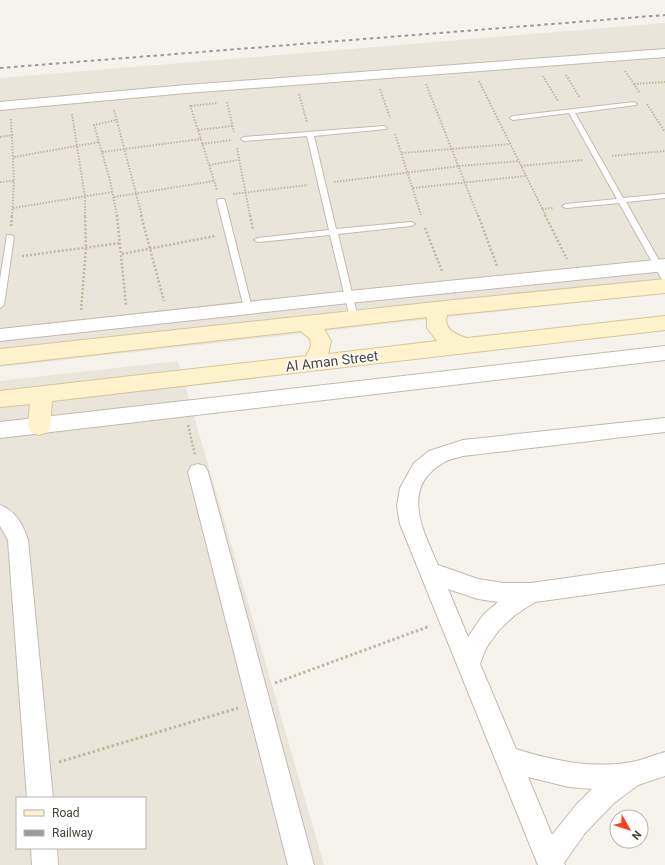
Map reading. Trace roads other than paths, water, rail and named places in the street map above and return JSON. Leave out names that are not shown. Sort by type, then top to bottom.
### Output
[{"type":"street","points":[[0,106],[186,89],[665,53]]},
{"type":"street","points":[[0,335],[502,281],[574,274],[663,270]]},
{"type":"street","points":[[0,357],[665,286]]},
{"type":"street","points":[[440,309],[436,315],[435,321],[439,333],[450,340],[464,345]]},
{"type":"street","name":"Al Aman Street","points":[[0,399],[665,323]]},
{"type":"street","points":[[305,324],[318,334],[321,344],[318,356],[312,363]]},
{"type":"street","points":[[0,430],[665,353]]},
{"type":"street","points":[[39,426],[42,394]]},
{"type":"street","points":[[551,864],[410,524],[407,506],[410,488],[420,470],[436,457],[462,448],[665,425]]},
{"type":"street","points":[[198,472],[301,865]]},
{"type":"street","points":[[0,514],[8,519],[18,540],[40,797]]},
{"type":"street","points":[[429,571],[478,589],[504,593],[531,593],[665,574]]},
{"type":"street","points":[[468,665],[477,641],[491,621],[509,604],[531,593]]},
{"type":"street","points":[[508,759],[538,769],[570,775],[601,776],[632,774],[665,764]]},
{"type":"street","points":[[551,864],[567,834],[587,811],[608,790],[632,774]]},
{"type":"street","points":[[44,849],[45,865]]},
{"type":"lane","points":[[512,118],[634,104]]},
{"type":"lane","points":[[568,111],[663,270]]},
{"type":"lane","points":[[244,139],[384,128]]},
{"type":"lane","points":[[310,134],[354,318]]},
{"type":"lane","points":[[566,206],[665,196]]},
{"type":"lane","points":[[220,198],[248,308]]},
{"type":"lane","points":[[256,237],[334,232],[411,224]]},
{"type":"lane","points":[[0,305],[10,236]]},
{"type":"railway","points":[[0,68],[665,15]]}]
